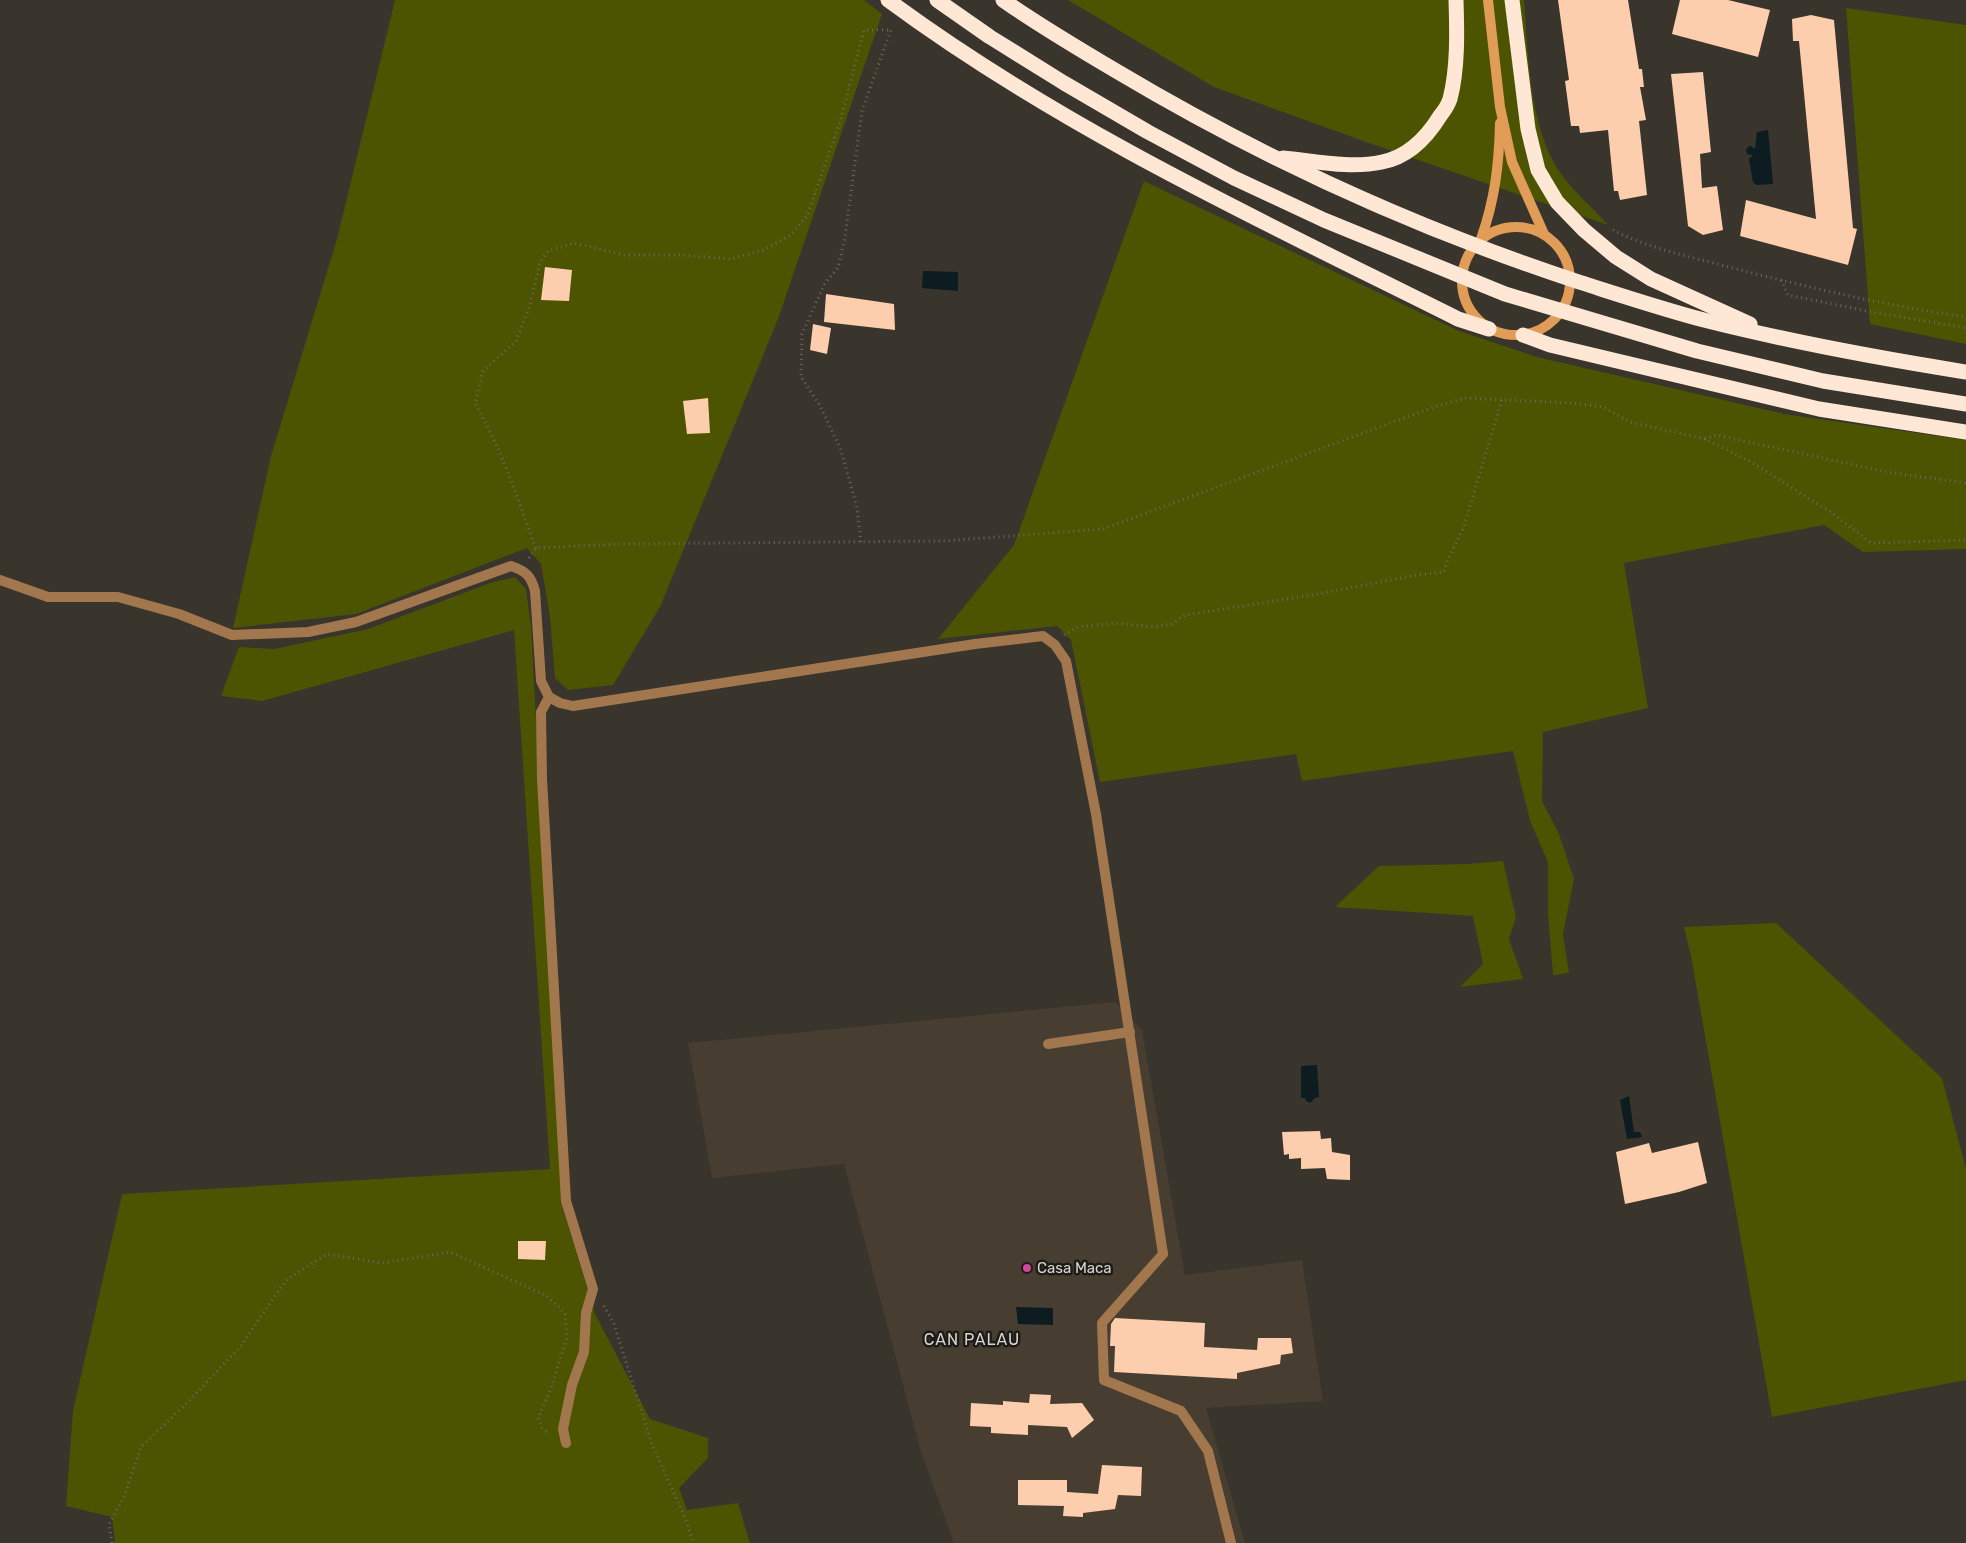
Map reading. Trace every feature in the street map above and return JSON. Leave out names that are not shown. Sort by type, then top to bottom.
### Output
[{"type":"highway","points":[[888,0],[1004,79],[1163,171],[1458,319],[1489,329]]},
{"type":"highway","points":[[937,0],[990,37],[1157,137],[1252,186],[1324,220],[1504,294],[1697,351],[1823,381],[1966,404]]},
{"type":"highway","points":[[1003,0],[1143,87],[1200,120],[1272,157],[1354,196],[1510,259],[1702,320],[1862,355],[1966,372]]},
{"type":"highway","points":[[1272,157],[1363,165],[1384,162],[1411,150],[1417,145],[1429,134],[1450,102],[1455,70],[1456,0]]},
{"type":"highway","points":[[1512,0],[1528,129],[1538,170],[1557,202],[1584,230],[1616,258],[1644,275],[1783,339]]},
{"type":"highway","points":[[1523,335],[1550,345],[1819,409],[1966,432]]},
{"type":"street","points":[[1488,0],[1500,107],[1512,162],[1544,234],[1558,247],[1568,266],[1569,294],[1559,314],[1542,330],[1523,335],[1505,335],[1489,329],[1475,318],[1466,303],[1461,286],[1462,268],[1468,253],[1481,239],[1504,228],[1524,227],[1544,234]]},
{"type":"street","points":[[1481,239],[1494,194],[1499,161],[1500,107]]},
{"type":"street","points":[[0,580],[48,597],[118,597],[179,614],[232,635],[308,632],[356,622],[511,566],[522,569],[531,577],[536,591],[541,681],[549,697],[560,703],[573,706],[975,644],[1042,636],[1055,645],[1066,661],[1092,795],[1163,1254],[1102,1323],[1104,1380],[1181,1411],[1208,1451],[1231,1543]]},
{"type":"street","points":[[549,697],[541,712],[542,779],[566,1201],[593,1289],[586,1313],[584,1352],[572,1385],[563,1429],[566,1444]]},
{"type":"street","points":[[1048,1044],[1130,1032]]},
{"type":"path","points":[[536,548],[488,424],[475,404],[483,371],[516,341],[530,305],[540,262],[548,251],[574,243],[624,254],[731,259],[764,250],[791,235],[808,216],[840,122],[864,30],[891,30],[862,111],[845,237],[838,268],[825,283],[802,334],[801,377],[819,404],[841,450],[857,508],[861,542]]},
{"type":"path","points":[[1612,230],[1629,239],[1667,251],[1781,280],[1908,308],[1966,317]]},
{"type":"path","points":[[1781,280],[1788,295],[1966,328]]},
{"type":"path","points":[[536,548],[618,544],[944,541],[1103,530],[1434,407],[1466,398],[1570,403],[1602,407],[1630,422],[1705,439],[1751,462],[1829,512],[1871,543],[1966,540]]},
{"type":"path","points":[[1055,645],[1063,636],[1078,627],[1114,623],[1153,626],[1172,624],[1185,615],[1444,572],[1464,526],[1502,399]]},
{"type":"path","points":[[1705,439],[1716,435],[1887,472],[1966,483]]},
{"type":"path","points":[[522,569],[536,548]]},
{"type":"path","points":[[112,1543],[110,1524],[124,1497],[141,1446],[186,1404],[240,1347],[286,1280],[327,1254],[382,1263],[450,1252],[547,1296],[565,1313],[567,1338],[551,1388],[538,1418],[542,1428],[566,1444]]},
{"type":"path","points":[[593,1289],[614,1324],[652,1444],[694,1543]]},
{"type":"shaded area","points":[[1768,130],[1773,184],[1756,185],[1753,182],[1749,159],[1753,155],[1747,154],[1746,150],[1751,146],[1755,149],[1757,132]]},
{"type":"shaded area","points":[[923,271],[958,272],[958,291],[922,288]]},
{"type":"shaded area","name":"Casa Maca","points":[[1115,1002],[1142,1030],[1185,1275],[1302,1260],[1323,1401],[1206,1408],[1245,1543],[954,1543],[921,1452],[844,1164],[712,1178],[688,1043]]},
{"type":"shaded area","points":[[1317,1065],[1319,1097],[1310,1103],[1305,1098],[1301,1098],[1301,1066]]},
{"type":"shaded area","points":[[1629,1096],[1634,1132],[1640,1132],[1642,1137],[1627,1139],[1620,1100]]},
{"type":"shaded area","points":[[1016,1307],[1053,1308],[1053,1325],[1018,1324]]},
{"type":"green space","points":[[395,0],[864,0],[882,14],[778,319],[660,607],[613,685],[568,690],[555,678],[550,617],[541,564],[527,548],[356,614],[233,628],[271,456],[337,239]]},
{"type":"green space","points":[[1068,0],[1524,0],[1529,66],[1541,133],[1549,153],[1564,178],[1608,225],[1366,142],[1214,87]]},
{"type":"green space","points":[[1846,8],[1966,25],[1966,344],[1870,324]]},
{"type":"green space","points":[[1144,181],[1459,331],[1537,357],[1784,414],[1966,440],[1966,549],[1863,552],[1824,525],[1624,563],[1648,708],[1543,732],[1542,801],[1559,834],[1574,879],[1563,934],[1569,973],[1553,975],[1548,912],[1548,862],[1530,821],[1513,751],[1302,781],[1296,754],[1100,782],[1071,640],[1057,626],[938,639],[1014,545]]},
{"type":"green space","points":[[515,577],[526,589],[531,626],[562,1206],[595,1314],[650,1419],[708,1438],[708,1458],[679,1488],[687,1510],[738,1503],[750,1543],[115,1543],[112,1517],[66,1506],[73,1411],[122,1194],[550,1169],[514,630],[262,701],[221,696],[239,647],[274,649],[368,629],[490,583]]},
{"type":"green space","points":[[1503,861],[1516,917],[1509,939],[1523,979],[1460,987],[1483,964],[1473,916],[1335,907],[1379,866],[1468,864]]},
{"type":"green space","points":[[1776,923],[1942,1078],[1966,1169],[1966,1380],[1772,1417],[1691,956],[1684,927]]},
{"type":"building","points":[[1558,0],[1628,0],[1639,69],[1642,69],[1644,87],[1640,87],[1646,120],[1639,121],[1647,195],[1620,200],[1618,191],[1614,191],[1608,130],[1580,133],[1579,126],[1571,126],[1565,81],[1569,80]]},
{"type":"building","points":[[1680,0],[1728,0],[1770,10],[1758,57],[1672,34]]},
{"type":"building","points":[[1811,15],[1834,20],[1853,228],[1857,229],[1848,265],[1740,236],[1746,200],[1816,219],[1799,41],[1793,41],[1792,19]]},
{"type":"building","points":[[1703,72],[1711,152],[1700,154],[1702,188],[1717,186],[1723,230],[1703,235],[1688,226],[1671,74]]},
{"type":"building","points":[[545,267],[572,270],[569,301],[541,300]]},
{"type":"building","points":[[826,294],[894,304],[895,330],[824,322]]},
{"type":"building","points":[[813,324],[831,328],[827,354],[810,350]]},
{"type":"building","points":[[708,398],[710,433],[687,434],[683,401]]},
{"type":"building","points":[[1320,1131],[1321,1139],[1331,1138],[1332,1152],[1350,1155],[1350,1180],[1327,1179],[1325,1168],[1301,1169],[1301,1158],[1289,1159],[1289,1154],[1284,1155],[1282,1132]]},
{"type":"building","points":[[1698,1142],[1707,1183],[1679,1192],[1625,1204],[1616,1152],[1649,1143],[1652,1153]]},
{"type":"building","points":[[518,1241],[546,1241],[545,1260],[518,1259]]},
{"type":"building","points":[[1115,1318],[1205,1323],[1204,1347],[1257,1350],[1258,1338],[1291,1338],[1293,1353],[1281,1355],[1280,1364],[1237,1373],[1237,1379],[1114,1372],[1115,1346],[1110,1346],[1111,1324]]},
{"type":"building","points":[[1030,1394],[1051,1395],[1050,1404],[1082,1403],[1094,1420],[1072,1438],[1067,1427],[1028,1425],[1028,1435],[991,1433],[991,1427],[970,1426],[971,1403],[1003,1405],[1003,1401],[1029,1403]]},
{"type":"building","points":[[1102,1465],[1142,1467],[1141,1496],[1118,1495],[1115,1509],[1083,1513],[1083,1517],[1063,1516],[1064,1506],[1018,1505],[1018,1480],[1067,1480],[1067,1492],[1098,1494]]},
{"type":"place","name":"Casa Maca","points":[[1027,1268]]},
{"type":"district","name":"CAN PALAU","points":[[972,1339]]}]
